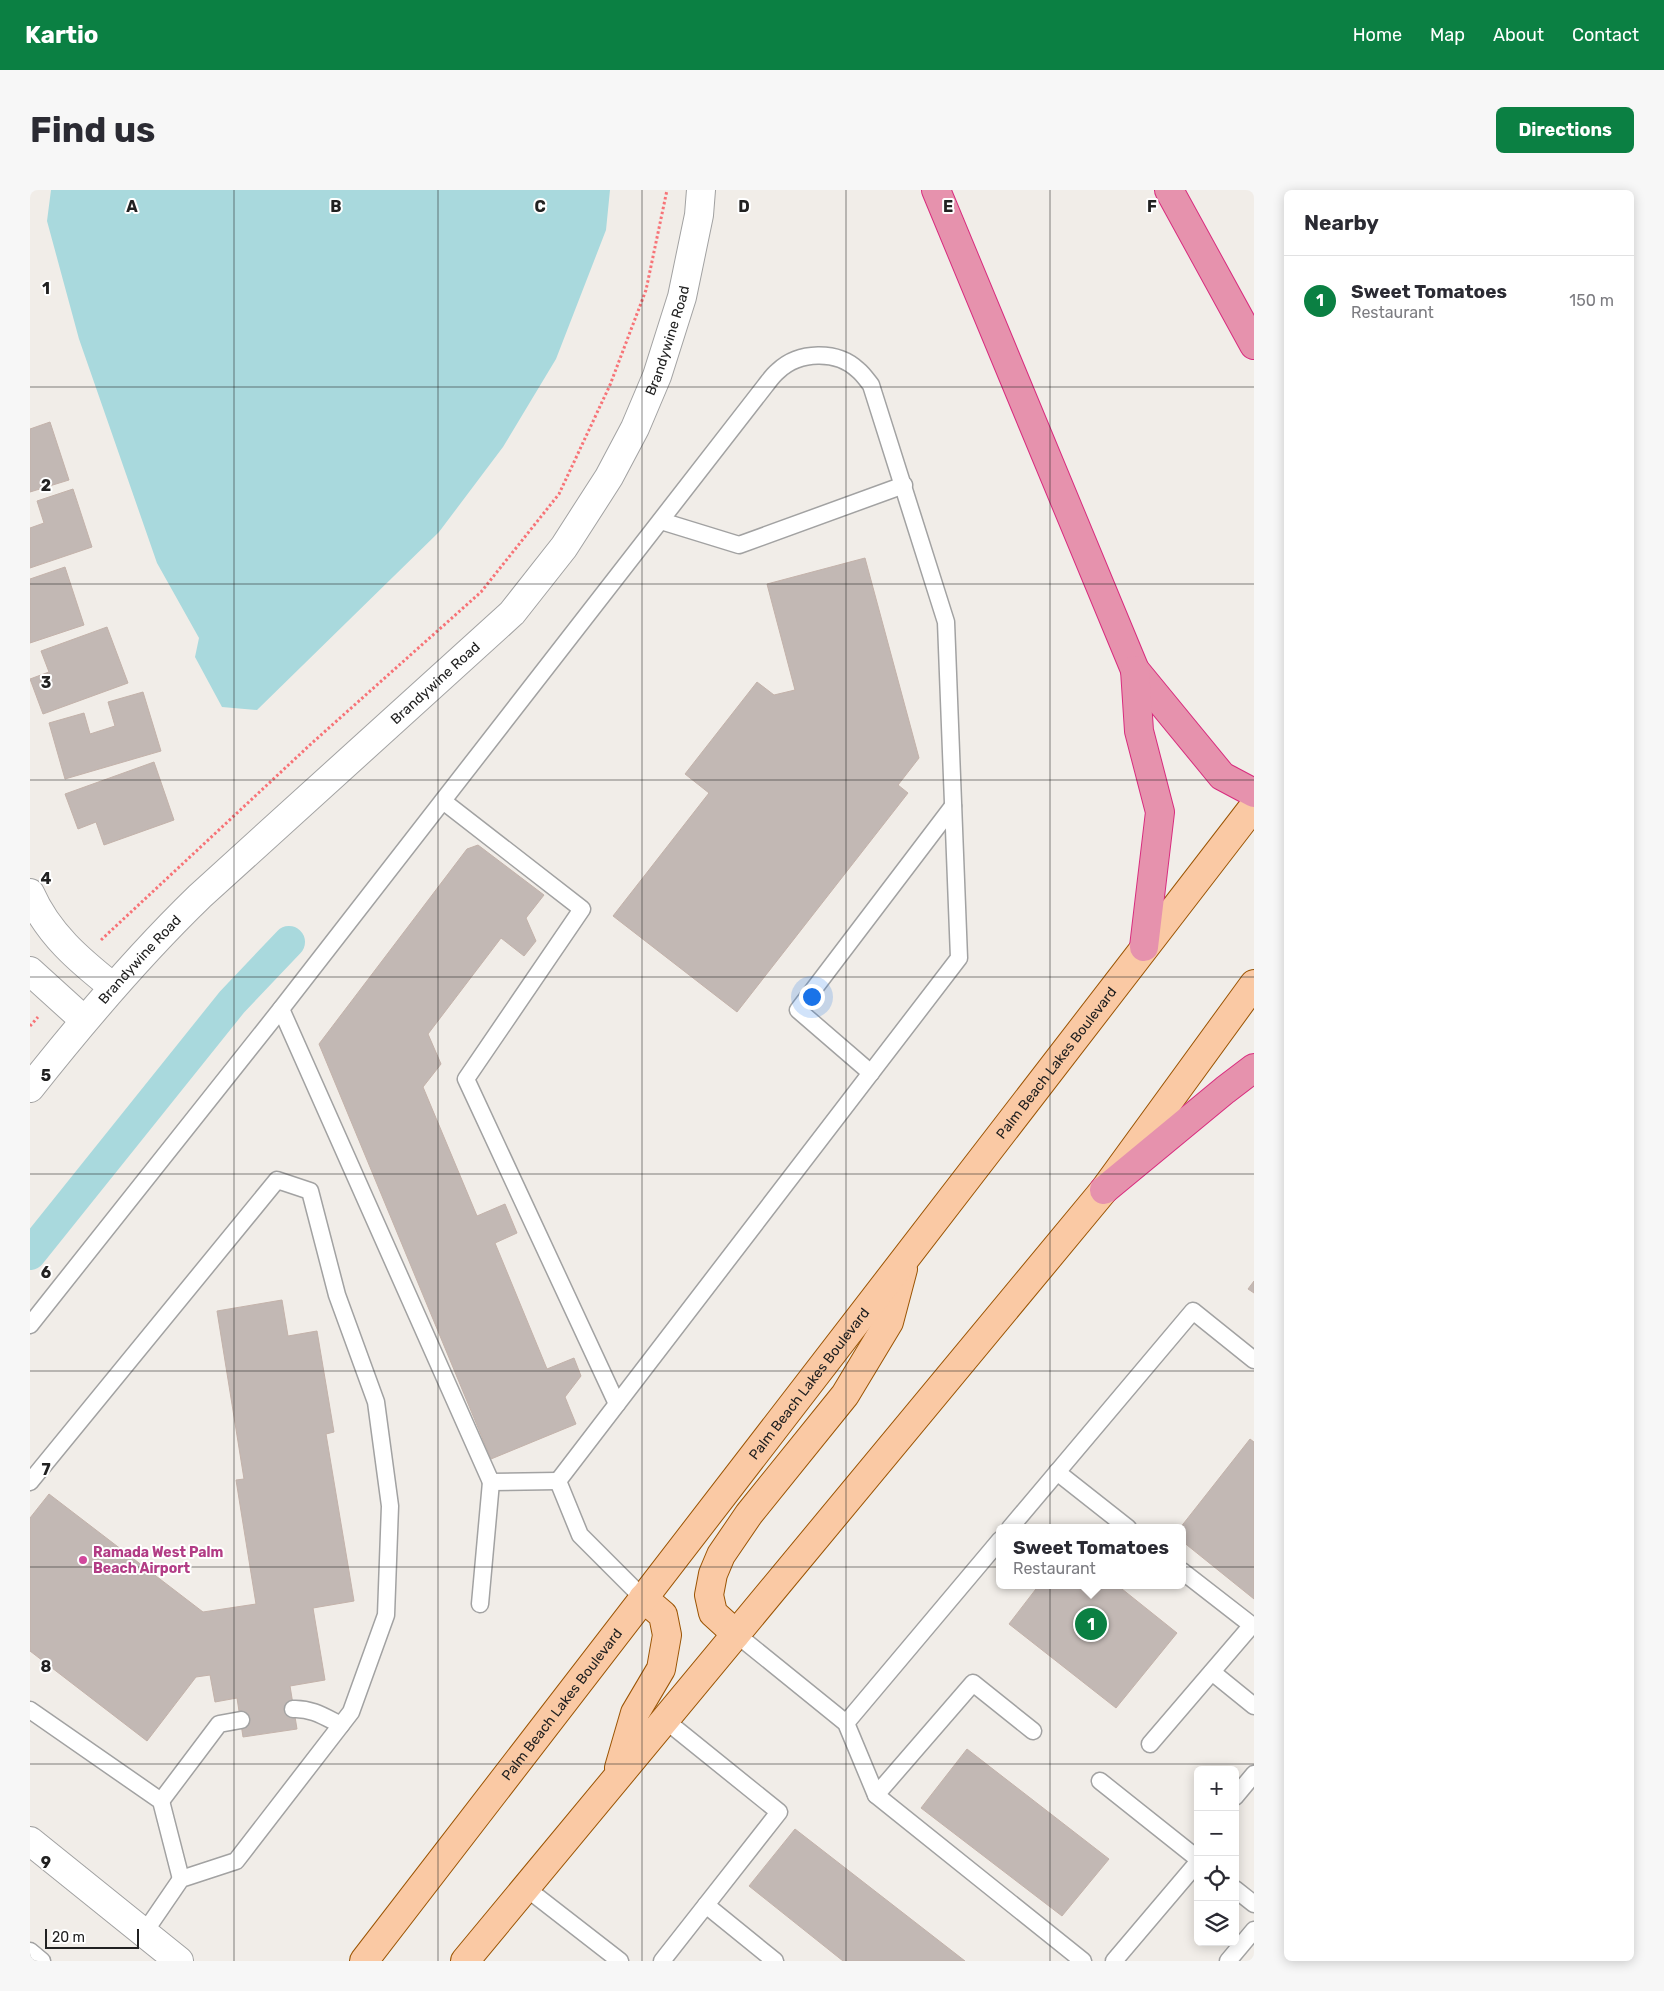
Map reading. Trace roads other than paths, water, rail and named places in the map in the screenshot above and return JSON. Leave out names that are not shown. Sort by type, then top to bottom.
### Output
[{"type":"highway","points":[[936,190],[1134,670],[1222,776],[1254,793]]},
{"type":"highway","points":[[1169,190],[1254,345]]},
{"type":"highway","points":[[1134,670],[1139,730],[1160,812],[1144,947]]},
{"type":"highway","points":[[1104,1190],[1254,1068]]},
{"type":"main road","name":"Palm Beach Lakes Boulevard","points":[[364,1961],[1254,806]]},
{"type":"main road","points":[[466,1961],[1104,1190],[1254,984]]},
{"type":"main road","points":[[736,1634],[713,1613],[709,1595],[713,1574],[721,1555],[749,1514],[845,1395],[889,1322],[906,1256]]},
{"type":"main road","points":[[614,1781],[636,1714],[661,1669],[667,1635],[663,1615],[643,1598]]},
{"type":"street","name":"Brandywine Road","points":[[30,1088],[84,1020],[158,936],[512,613],[564,548],[609,477],[635,428],[657,376],[682,297],[699,215],[701,190]]},
{"type":"street","points":[[30,893],[37,910],[52,933],[82,963],[113,987]]},
{"type":"street","points":[[30,971],[84,1020]]},
{"type":"street","points":[[30,1841],[179,1961]]},
{"type":"lane","points":[[30,1325],[281,1009],[779,370],[798,359],[818,355],[839,358],[858,369],[872,385],[946,622],[960,958],[558,1481]]},
{"type":"lane","points":[[661,521],[739,545],[904,485]]},
{"type":"lane","points":[[443,801],[582,909],[466,1079],[617,1404]]},
{"type":"lane","points":[[871,1073],[798,1010],[953,806]]},
{"type":"lane","points":[[281,1009],[491,1482],[480,1604]]},
{"type":"lane","points":[[30,1482],[277,1180],[310,1191],[338,1295],[376,1402],[390,1506],[386,1616],[351,1712],[236,1861],[181,1879],[144,1933]]},
{"type":"lane","points":[[1013,1524],[1193,1311],[1254,1360]]},
{"type":"lane","points":[[1057,1472],[1123,1524]]},
{"type":"lane","points":[[491,1482],[558,1481]]},
{"type":"lane","points":[[558,1481],[580,1535],[643,1598]]},
{"type":"lane","points":[[846,1723],[996,1545]]},
{"type":"lane","points":[[1150,1744],[1253,1626],[1186,1573]]},
{"type":"lane","points":[[736,1634],[846,1723],[876,1795],[1083,1961]]},
{"type":"lane","points":[[1212,1672],[1254,1706]]},
{"type":"lane","points":[[876,1795],[972,1683],[1033,1731]]},
{"type":"lane","points":[[293,1709],[304,1708],[313,1711],[341,1725]]},
{"type":"lane","points":[[30,1710],[162,1801],[181,1879]]},
{"type":"lane","points":[[162,1801],[219,1724],[241,1720]]},
{"type":"lane","points":[[662,1961],[779,1812],[665,1720]]},
{"type":"lane","points":[[1239,1793],[1254,1774]]},
{"type":"lane","points":[[1100,1781],[1194,1857]]},
{"type":"lane","points":[[1114,1961],[1194,1865]]},
{"type":"lane","points":[[526,1888],[620,1961]]},
{"type":"lane","points":[[1239,1892],[1254,1904]]},
{"type":"lane","points":[[706,1905],[775,1961]]},
{"type":"lane","points":[[1228,1961],[1254,1930]]},
{"type":"lane","points":[[30,1951],[42,1961]]},
{"type":"water","points":[[51,190],[610,190],[606,230],[556,359],[503,447],[439,532],[257,710],[222,707],[195,657],[199,638],[157,563],[79,339],[47,221]]},
{"type":"waterway","points":[[30,1254],[232,1002],[289,942]]},
{"type":"place","name":"Ramada West Palm Beach Airport","points":[[83,1560]]},
{"type":"place","name":"Sweet Tomatoes","points":[[1091,1624]]}]
